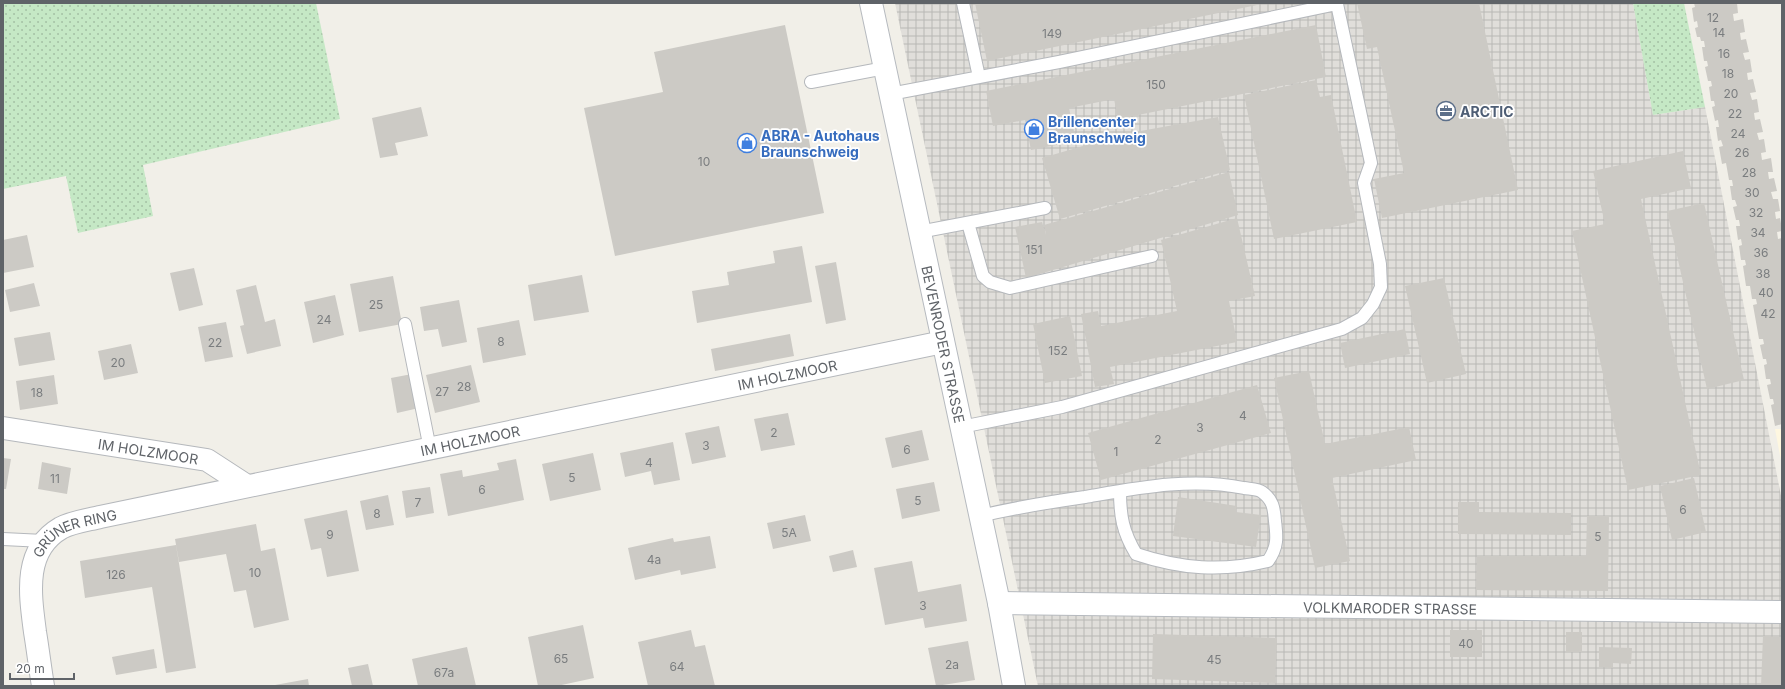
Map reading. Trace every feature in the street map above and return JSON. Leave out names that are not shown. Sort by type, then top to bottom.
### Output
[{"type":"street","name":"BEVENRODER STRASSE","points":[[871,3],[960,427],[999,603],[1014,686]]},
{"type":"street","name":"IM HOLZMOOR","points":[[3,428],[207,460],[246,486],[943,342]]},
{"type":"street","name":"GRÜNER RING","points":[[43,686],[31,604],[30,579],[34,561],[44,541],[62,527],[246,486]]},
{"type":"street","name":"VOLKMARODER STRASSE","points":[[999,603],[1782,612]]},
{"type":"lane","points":[[963,3],[979,77]]},
{"type":"lane","points":[[890,94],[1337,3],[1371,163],[1364,183],[1380,264],[1381,287],[1373,304],[1362,318],[1342,329],[1062,407],[960,427]]},
{"type":"lane","points":[[811,82],[885,68]]},
{"type":"lane","points":[[919,232],[1045,208]]},
{"type":"lane","points":[[968,223],[983,276],[990,282],[1010,288],[1152,256]]},
{"type":"lane","points":[[405,324],[430,449]]},
{"type":"lane","points":[[980,516],[1120,491],[1180,483],[1222,483],[1261,491],[1273,503],[1277,534],[1275,551],[1268,561],[1245,567],[1192,568],[1161,562],[1136,554],[1127,540],[1120,517],[1120,491]]},
{"type":"lane","points":[[3,539],[44,541]]},
{"type":"shaded area","points":[[895,3],[1633,3],[1653,115],[1705,107],[1782,501],[1782,686],[1038,686]]},
{"type":"shaded area","points":[[1775,429],[1782,429],[1782,466]]},
{"type":"green space","points":[[3,3],[316,3],[340,119],[143,165],[153,216],[78,233],[66,176],[3,189]]},
{"type":"green space","points":[[1633,3],[1684,3],[1705,107],[1653,115]]},
{"type":"building","points":[[975,3],[1257,3],[1257,5],[987,61]]},
{"type":"building","name":"ARCTIC","points":[[1357,3],[1479,3],[1518,190],[1382,218],[1374,179],[1404,173],[1377,47],[1367,49]]},
{"type":"building","points":[[1694,3],[1737,3],[1738,13],[1733,14],[1734,21],[1743,19],[1745,32],[1740,33],[1741,40],[1746,39],[1749,52],[1743,53],[1745,60],[1750,59],[1752,72],[1747,73],[1748,80],[1753,79],[1756,92],[1750,93],[1752,100],[1757,99],[1759,112],[1754,113],[1755,120],[1760,119],[1763,132],[1757,133],[1759,140],[1764,139],[1766,152],[1761,153],[1762,160],[1771,158],[1773,172],[1768,172],[1769,179],[1774,178],[1777,191],[1771,192],[1773,199],[1778,199],[1780,211],[1775,212],[1776,219],[1780,218],[1782,229],[1782,231],[1777,232],[1778,239],[1782,238],[1782,424],[1775,426],[1771,405],[1774,404],[1773,399],[1770,399],[1767,385],[1771,384],[1770,379],[1766,379],[1764,365],[1767,364],[1766,359],[1763,359],[1760,345],[1764,344],[1763,339],[1759,339],[1753,305],[1757,304],[1756,299],[1752,299],[1750,286],[1746,286],[1743,266],[1746,265],[1745,260],[1741,260],[1739,246],[1742,245],[1741,239],[1738,240],[1736,226],[1740,226],[1739,220],[1736,220],[1733,207],[1737,206],[1735,200],[1732,200],[1730,186],[1733,186],[1732,180],[1729,180],[1726,163],[1722,164],[1719,147],[1723,146],[1721,140],[1718,141],[1716,127],[1719,127],[1718,120],[1715,121],[1712,107],[1715,106],[1714,101],[1711,101],[1709,87],[1712,86],[1711,81],[1708,81],[1705,67],[1708,66],[1707,61],[1704,61],[1702,47],[1705,47],[1704,41],[1701,41],[1700,37],[1697,37],[1695,28],[1698,27],[1697,21],[1694,22],[1692,8],[1695,7]]},
{"type":"building","points":[[785,25],[824,213],[615,256],[584,108],[663,92],[654,52]]},
{"type":"building","points":[[1316,25],[1326,77],[1118,119],[1114,99],[1069,108],[1076,141],[1031,150],[1025,120],[993,126],[986,91]]},
{"type":"building","points":[[1316,80],[1320,97],[1331,95],[1357,222],[1274,239],[1244,95]]},
{"type":"building","points":[[421,107],[428,136],[395,143],[398,155],[380,158],[372,118]]},
{"type":"building","points":[[1218,117],[1230,170],[1060,219],[1042,158],[1124,134]]},
{"type":"building","points":[[1683,151],[1691,188],[1641,199],[1701,475],[1628,490],[1572,231],[1605,224],[1593,171]]},
{"type":"building","points":[[1229,172],[1238,215],[1026,278],[1015,227],[1042,222],[1046,235],[1044,225]]},
{"type":"building","points":[[1704,203],[1744,380],[1707,389],[1667,211]]},
{"type":"building","points":[[1237,218],[1255,296],[1229,301],[1237,342],[1110,367],[1114,384],[1095,387],[1081,314],[1098,311],[1101,326],[1177,311],[1161,240]]},
{"type":"building","points":[[27,235],[34,267],[3,273],[3,240]]},
{"type":"building","points":[[802,246],[812,302],[697,323],[692,291],[729,285],[727,272],[775,263],[773,251]]},
{"type":"building","points":[[836,262],[846,320],[826,324],[815,266]]},
{"type":"building","points":[[194,268],[203,305],[179,311],[170,273]]},
{"type":"building","points":[[582,275],[589,312],[534,321],[528,285]]},
{"type":"building","points":[[393,276],[402,324],[359,332],[350,284]]},
{"type":"building","points":[[1444,278],[1466,374],[1427,383],[1405,286]]},
{"type":"building","points":[[34,283],[40,306],[10,312],[5,290]]},
{"type":"building","points":[[256,285],[265,322],[275,319],[281,346],[247,354],[240,326],[244,325],[236,290]]},
{"type":"building","points":[[335,295],[344,335],[313,343],[304,302]]},
{"type":"building","points":[[459,300],[467,342],[442,347],[438,329],[424,331],[420,307]]},
{"type":"building","points":[[1070,316],[1082,376],[1045,383],[1033,324]]},
{"type":"building","points":[[519,320],[526,355],[483,363],[477,328]]},
{"type":"building","points":[[226,322],[233,357],[205,362],[198,327]]},
{"type":"building","points":[[1405,329],[1410,354],[1345,368],[1340,343]]},
{"type":"building","points":[[50,332],[55,360],[19,366],[14,338]]},
{"type":"building","points":[[790,334],[794,356],[715,371],[711,349]]},
{"type":"building","points":[[131,344],[138,373],[104,380],[98,351]]},
{"type":"building","points":[[471,365],[480,402],[435,413],[426,375]]},
{"type":"building","points":[[1309,371],[1325,444],[1409,427],[1416,460],[1332,478],[1350,561],[1315,568],[1274,378]]},
{"type":"building","points":[[412,374],[419,408],[397,413],[391,378]]},
{"type":"building","points":[[54,375],[58,404],[20,410],[16,381]]},
{"type":"building","points":[[1257,385],[1271,433],[1101,480],[1088,433]]},
{"type":"building","points":[[788,413],[795,445],[761,451],[754,419]]},
{"type":"building","points":[[719,426],[726,457],[692,464],[685,433]]},
{"type":"building","points":[[922,430],[929,460],[892,468],[885,438]]},
{"type":"building","points":[[673,442],[680,480],[654,485],[651,471],[625,477],[620,453]]},
{"type":"building","points":[[593,453],[601,490],[550,501],[542,464]]},
{"type":"building","points":[[3,458],[11,459],[6,489],[3,489]]},
{"type":"building","points":[[516,459],[524,500],[448,516],[440,474],[462,470],[463,477],[499,470],[497,463]]},
{"type":"building","points":[[42,462],[71,468],[67,494],[38,489]]},
{"type":"building","points":[[1694,478],[1706,532],[1672,540],[1660,486]]},
{"type":"building","points":[[934,482],[940,511],[902,519],[896,489]]},
{"type":"building","points":[[430,487],[434,513],[406,518],[402,491]]},
{"type":"building","points":[[388,495],[394,525],[366,530],[360,501]]},
{"type":"building","points":[[1178,497],[1237,506],[1236,512],[1261,515],[1256,547],[1173,536]]},
{"type":"building","points":[[1458,502],[1479,502],[1479,512],[1571,513],[1571,535],[1458,534]]},
{"type":"building","points":[[347,510],[359,571],[327,577],[321,548],[311,550],[304,519]]},
{"type":"building","points":[[805,515],[811,541],[773,549],[767,523]]},
{"type":"building","points":[[1587,516],[1609,516],[1608,591],[1476,590],[1477,556],[1586,556]]},
{"type":"building","points":[[256,524],[261,551],[275,548],[289,620],[254,628],[246,590],[234,592],[226,554],[179,562],[175,539]]},
{"type":"building","points":[[710,536],[716,568],[681,575],[680,570],[635,580],[628,548],[673,538],[674,542]]},
{"type":"building","points":[[176,545],[196,668],[166,673],[152,587],[85,598],[80,561]]},
{"type":"building","points":[[853,550],[857,567],[833,572],[829,556]]},
{"type":"building","points":[[912,561],[918,592],[961,584],[967,621],[925,628],[923,618],[885,625],[874,568]]},
{"type":"building","points":[[583,625],[594,678],[557,686],[538,686],[528,637]]},
{"type":"building","points":[[691,630],[695,647],[705,645],[715,686],[648,686],[638,642]]},
{"type":"building","points":[[1450,630],[1482,630],[1482,657],[1450,657]]},
{"type":"building","points":[[1566,632],[1582,632],[1582,652],[1566,652]]},
{"type":"building","points":[[1153,634],[1277,638],[1275,683],[1152,679]]},
{"type":"building","points":[[1763,636],[1782,637],[1782,686],[1761,686]]},
{"type":"building","points":[[968,641],[975,680],[936,686],[928,648]]},
{"type":"building","points":[[467,647],[476,686],[418,686],[412,659]]},
{"type":"building","points":[[1599,647],[1632,648],[1631,664],[1613,663],[1613,668],[1599,667]]},
{"type":"building","points":[[154,649],[157,668],[116,675],[112,657]]},
{"type":"building","points":[[368,664],[373,686],[352,686],[348,668]]},
{"type":"building","points":[[308,679],[309,686],[275,686],[275,685]]},
{"type":"place","name":"ARCTIC","points":[[1446,111]]},
{"type":"place","name":"Brillencenter Braunschweig","points":[[1034,129]]},
{"type":"place","name":"ABRA - Autohaus Braunschweig","points":[[747,143]]}]
